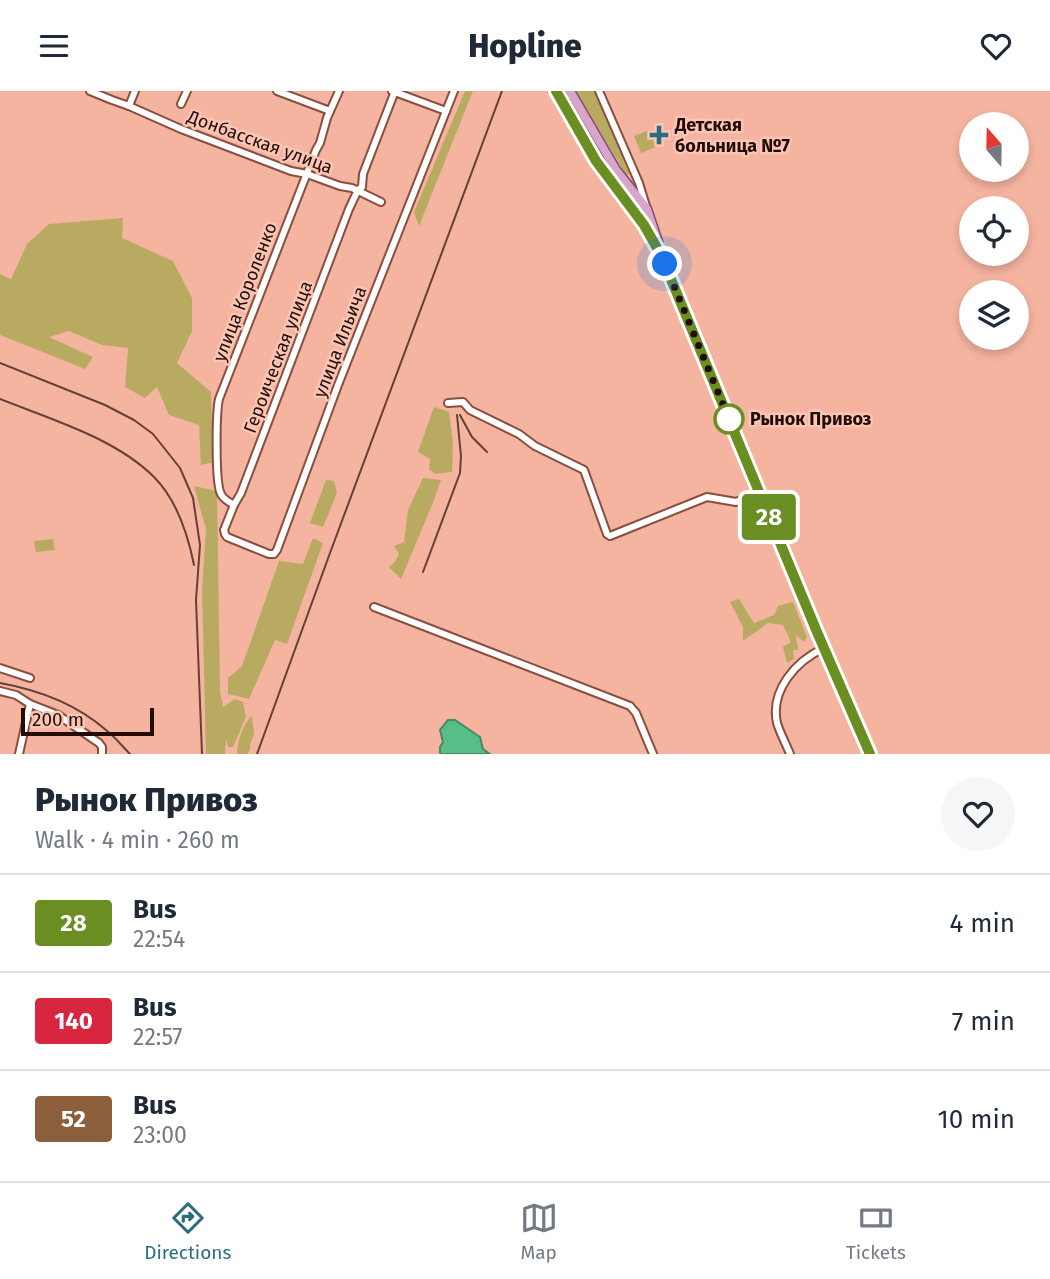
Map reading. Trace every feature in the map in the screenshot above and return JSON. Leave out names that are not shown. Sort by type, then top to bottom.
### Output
[{"type":"main road","points":[[556,91],[596,161],[644,225],[661,255]]},
{"type":"main road","points":[[570,91],[616,170],[647,209],[661,255],[870,754]]},
{"type":"street","name":"Донбасская улица","points":[[90,91],[291,171],[358,190],[381,202]]},
{"type":"street","points":[[129,106],[135,91]]},
{"type":"street","points":[[181,104],[187,91]]},
{"type":"street","points":[[277,91],[330,111]]},
{"type":"street","name":"улица Короленко","points":[[234,505],[219,492],[217,408],[339,91]]},
{"type":"street","points":[[394,91],[446,111]]},
{"type":"street","name":"Героическая улица","points":[[225,534],[300,336],[358,190],[362,187],[363,174],[394,91]]},
{"type":"street","name":"улица Ильича","points":[[225,534],[269,554],[274,554],[277,550],[338,385],[454,91]]},
{"type":"street","points":[[599,91],[639,183],[647,209]]},
{"type":"street","points":[[629,187],[635,188],[639,183]]},
{"type":"street","points":[[448,403],[463,402],[470,411],[584,470],[610,536],[707,497],[736,502],[759,492]]},
{"type":"street","points":[[374,607],[630,706],[636,713],[653,754]]},
{"type":"street","points":[[790,754],[777,723],[776,705],[792,672],[806,658],[824,648]]},
{"type":"street","points":[[0,668],[30,678]]},
{"type":"street","points":[[0,691],[16,695],[30,704],[58,715],[99,743],[102,754]]},
{"type":"street","points":[[19,754],[30,704]]},
{"type":"shaded area","points":[[465,91],[473,91],[419,226],[414,212]]},
{"type":"shaded area","points":[[576,91],[596,91],[629,174],[626,175]]},
{"type":"shaded area","points":[[649,130],[656,147],[641,153],[634,136]]},
{"type":"shaded area","points":[[123,218],[122,238],[173,261],[192,298],[192,331],[177,363],[211,392],[213,462],[201,465],[199,425],[169,415],[157,387],[145,398],[125,387],[128,348],[102,345],[69,331],[49,337],[93,357],[85,369],[0,335],[0,274],[11,279],[27,244],[49,224]]},
{"type":"shaded area","points":[[434,407],[449,412],[453,443],[452,472],[435,474],[429,469],[430,459],[418,452]]},
{"type":"shaded area","points":[[423,478],[441,480],[401,579],[389,567],[399,554],[394,546],[404,542],[408,510]]},
{"type":"shaded area","points":[[326,480],[334,481],[337,493],[323,527],[310,523]]},
{"type":"shaded area","points":[[194,486],[217,491],[220,692],[223,707],[235,699],[243,702],[246,717],[233,747],[228,747],[226,738],[225,754],[206,754],[202,590],[206,529]]},
{"type":"shaded area","points":[[313,538],[323,543],[287,644],[275,640],[249,699],[228,694],[228,678],[242,666],[279,561],[303,564]]},
{"type":"shaded area","points":[[53,539],[55,550],[36,552],[34,541]]},
{"type":"shaded area","points":[[739,599],[754,623],[774,615],[778,606],[793,602],[807,637],[804,642],[796,635],[798,650],[793,650],[794,659],[787,663],[783,647],[791,642],[783,625],[768,623],[743,641],[743,627],[730,602]]},
{"type":"shaded area","points":[[252,716],[254,735],[250,750],[247,754],[237,754],[241,733]]},
{"type":"shaded area","points":[[448,720],[455,720],[480,737],[483,749],[490,754],[440,754],[443,742],[440,730]]},
{"type":"railway","points":[[257,754],[502,91]]},
{"type":"railway","points":[[0,363],[105,405],[134,420],[153,434],[180,468],[193,498],[200,545],[196,600],[202,754]]},
{"type":"railway","points":[[0,399],[101,440],[138,463],[169,496],[185,530],[194,565]]},
{"type":"railway","points":[[423,572],[460,473],[457,415]]},
{"type":"railway","points":[[460,415],[472,437],[487,452]]},
{"type":"railway","points":[[0,683],[43,694],[70,706],[106,730],[130,754]]},
{"type":"bus line","name":"28","points":[[556,91],[596,161],[644,225],[661,255],[870,754]]},
{"type":"place","name":"Детская больница №7","points":[[659,135]]},
{"type":"place","name":"Рынок Привоз","points":[[729,419]]},
{"type":"route","points":[[665,264],[729,419]]}]
